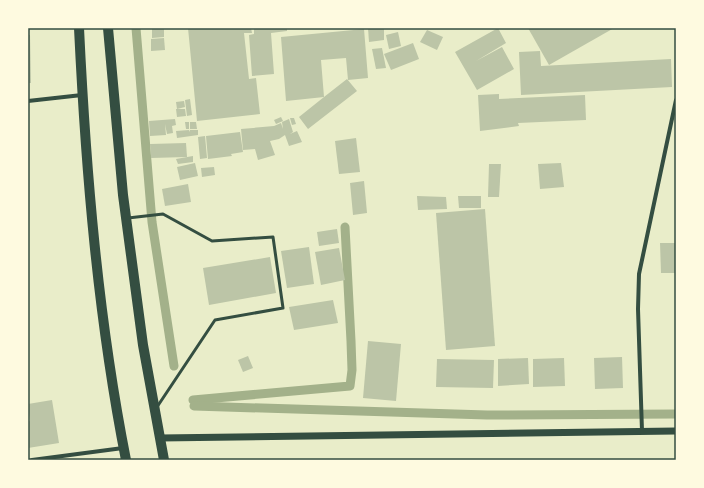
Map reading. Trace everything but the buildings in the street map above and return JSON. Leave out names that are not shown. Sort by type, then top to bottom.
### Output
[{"type":"main road","points":[[79,28],[85,147],[99,286],[126,460]]},
{"type":"main road","points":[[108,28],[115,119],[126,218],[154,412],[164,460]]},
{"type":"street","points":[[28,101],[82,95]]},
{"type":"street","points":[[642,431],[638,309],[640,274],[676,100]]},
{"type":"street","points":[[160,438],[676,431]]},
{"type":"street","points":[[32,460],[124,448]]},
{"type":"lane","points":[[126,218],[163,214],[212,241],[273,237],[283,308],[215,320],[154,412]]},
{"type":"waterway","points":[[136,28],[152,222],[174,366]]},
{"type":"waterway","points":[[193,400],[350,386],[352,370],[345,227]]},
{"type":"waterway","points":[[194,406],[487,415],[676,414]]}]
